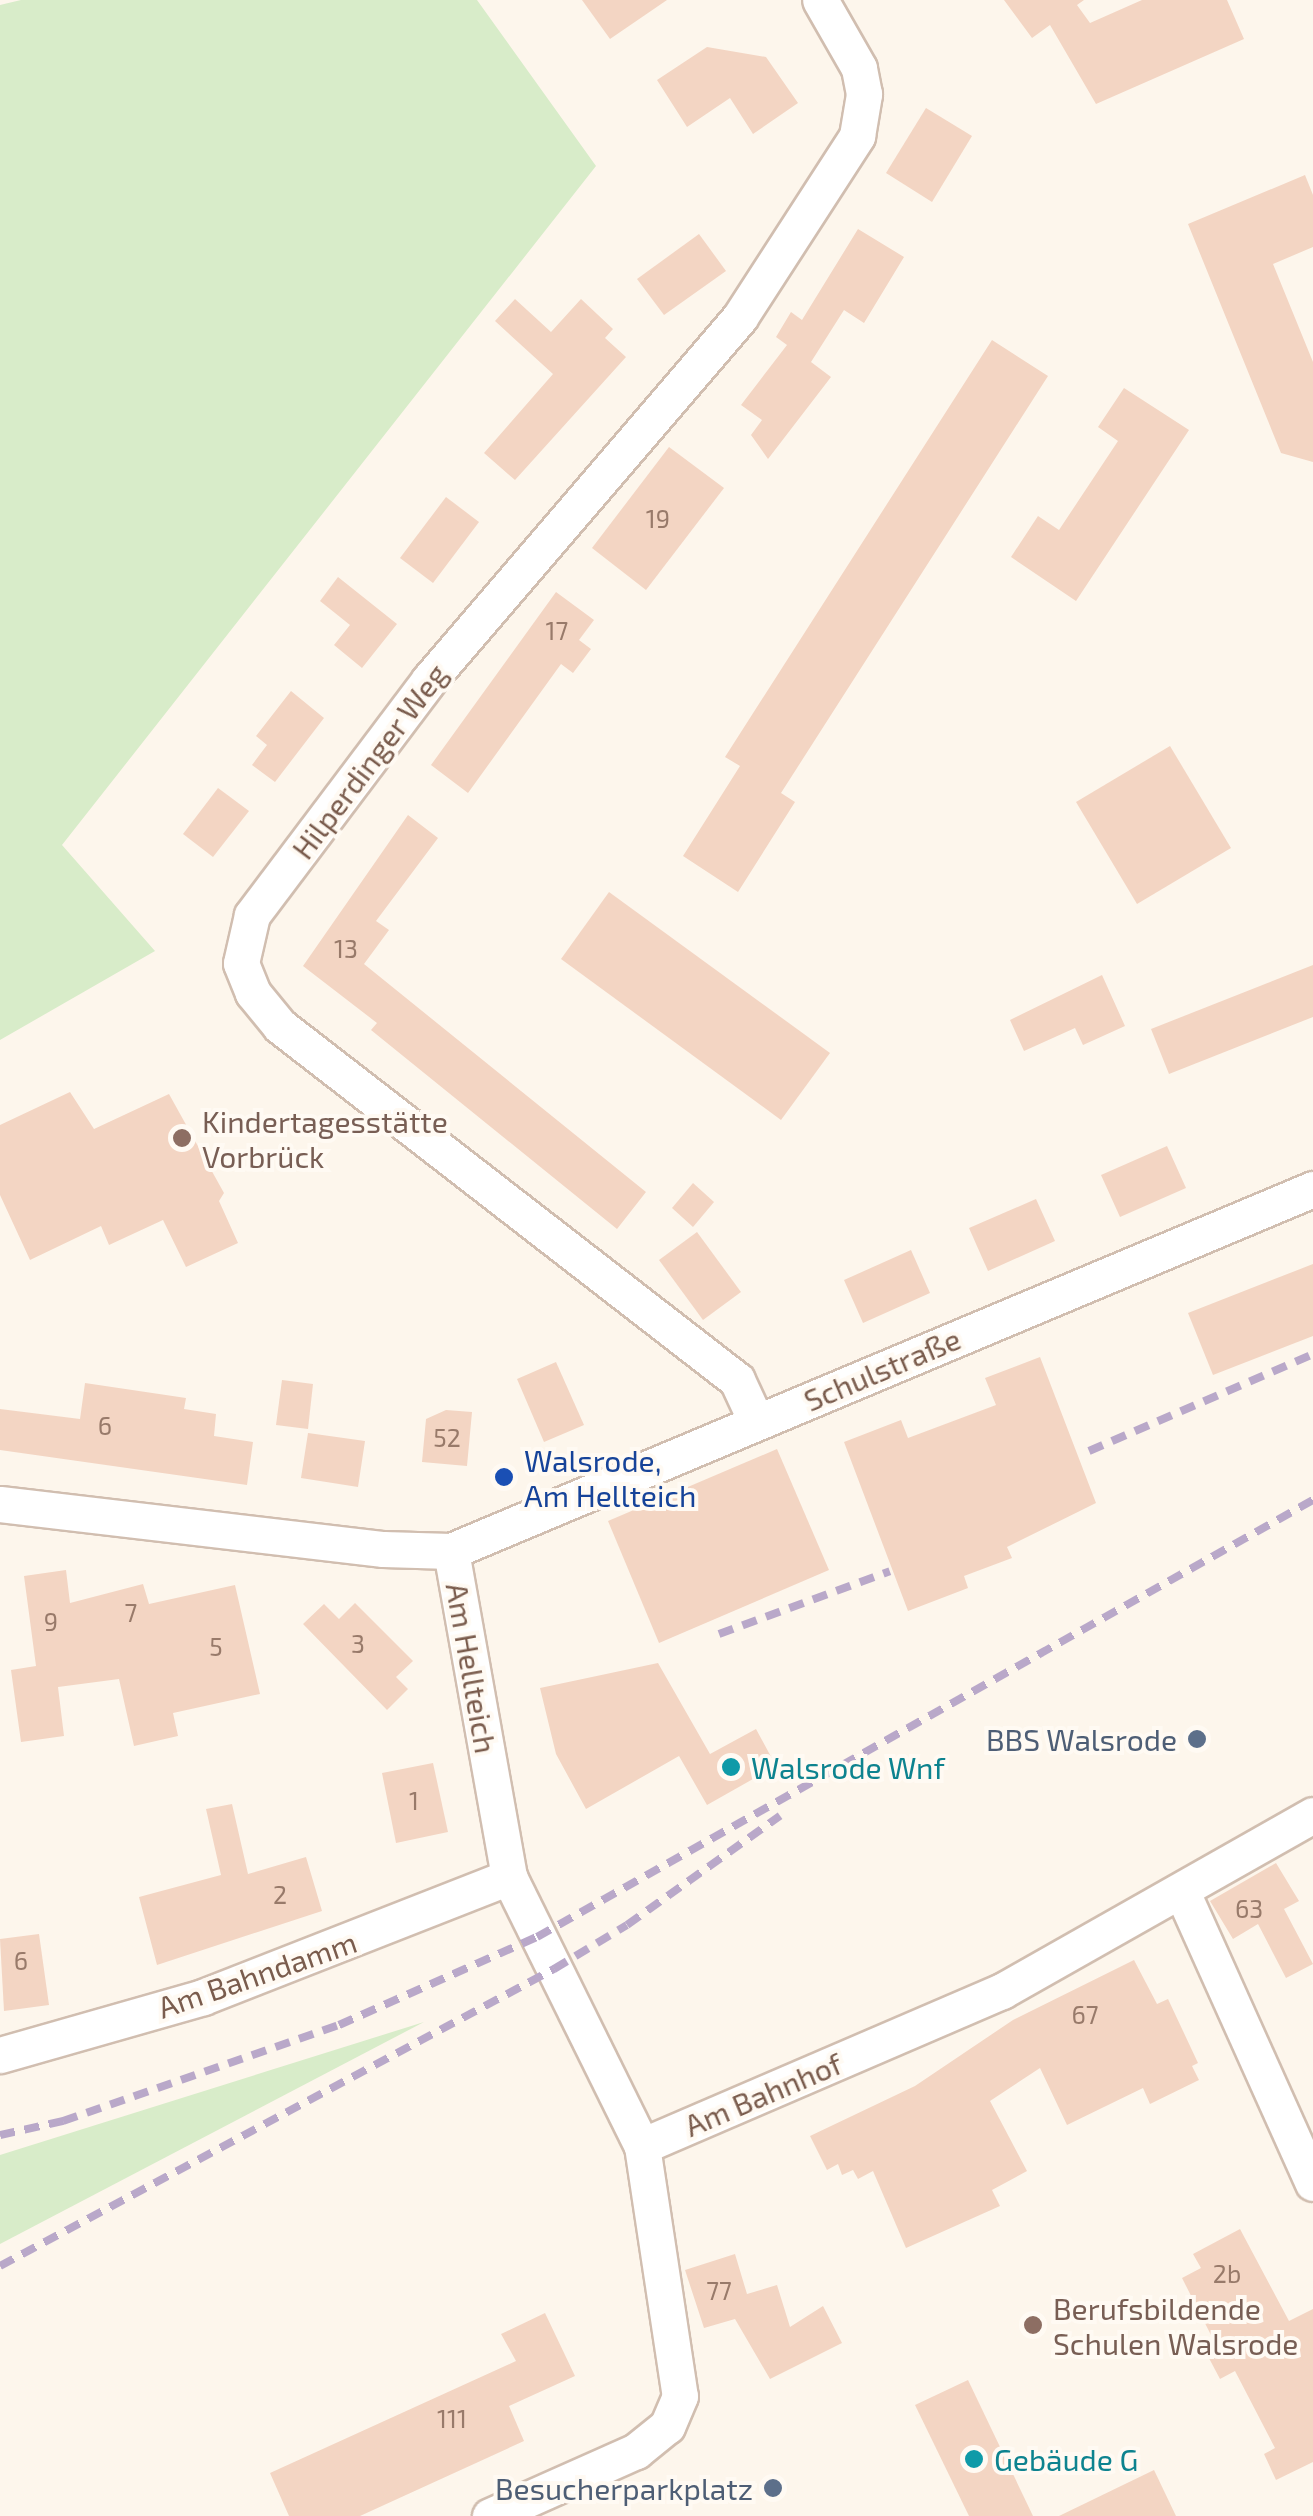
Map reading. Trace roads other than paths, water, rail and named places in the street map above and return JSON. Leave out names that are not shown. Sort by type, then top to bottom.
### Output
[{"type":"street","name":"Hilperdinger Weg","points":[[756,1421],[737,1380],[280,1026],[253,993],[241,949],[252,915],[429,680],[777,268],[857,136],[862,108],[860,68],[820,0]]},
{"type":"street","name":"Schulstraße","points":[[451,1551],[1313,1190]]},
{"type":"street","name":"Am Hellteich","points":[[0,1504],[383,1549],[451,1551],[509,1877],[642,2146]]},
{"type":"street","name":"Am Bahnhof","points":[[642,2146],[1002,1991],[1313,1815]]},
{"type":"street","name":"Am Bahndamm","points":[[0,2055],[203,1997],[509,1877]]},
{"type":"street","points":[[1182,1892],[1313,2183]]},
{"type":"street","points":[[490,2516],[636,2451],[667,2426],[680,2396],[642,2146]]},
{"type":"railway","points":[[1089,1451],[1313,1354]]},
{"type":"railway","points":[[0,2135],[63,2121],[339,2025],[537,1937],[1313,1500]]},
{"type":"railway","points":[[719,1634],[890,1571]]},
{"type":"railway","points":[[0,2266],[554,1969],[627,1925],[780,1816]]},
{"type":"place","name":"Kindertagesstätte Vorbrück","points":[[182,1138]]},
{"type":"place","name":"Walsrode, Am Hellteich","points":[[504,1477]]},
{"type":"place","name":"BBS Walsrode","points":[[1197,1739]]},
{"type":"place","name":"Walsrode Wnf","points":[[731,1767]]},
{"type":"place","name":"Berufsbildende Schulen Walsrode","points":[[1033,2325]]},
{"type":"place","name":"Gebäude G","points":[[974,2459]]},
{"type":"place","name":"Besucherparkplatz","points":[[773,2488]]}]
